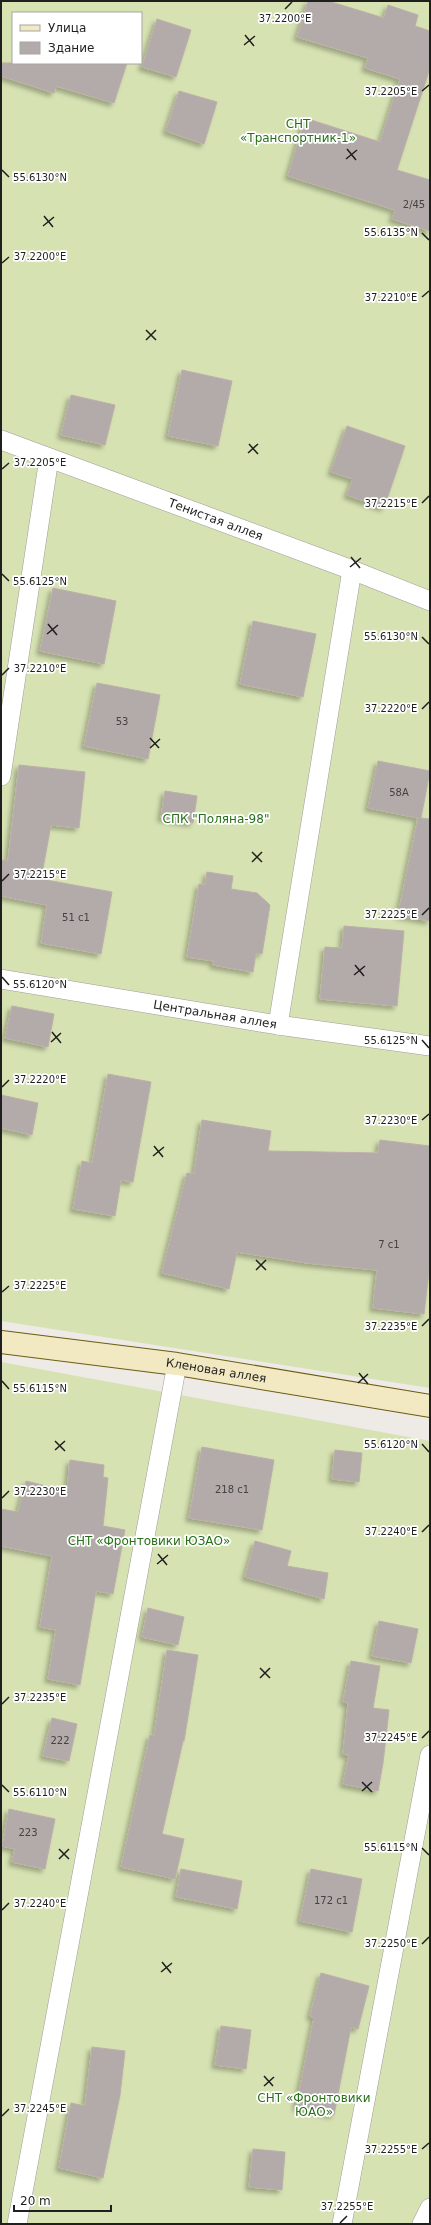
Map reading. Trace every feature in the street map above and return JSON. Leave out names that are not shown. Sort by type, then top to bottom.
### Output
[{"type":"street","name":"Кленовая аллея","points":[[1,1342],[177,1364],[430,1406]]},
{"type":"lane","name":"Тенистая аллея","points":[[1,440],[352,570],[430,601]]},
{"type":"lane","points":[[1,776],[49,458]]},
{"type":"lane","points":[[278,1025],[352,570]]},
{"type":"lane","name":"Центральная аллея","points":[[1,979],[278,1025],[430,1046]]},
{"type":"lane","points":[[16,2224],[177,1364]]},
{"type":"lane","points":[[342,2224],[430,1756]]},
{"type":"lane","points":[[422,2224],[430,2208]]},
{"type":"green space","name":"СПК \"Поляна-98\"","points":[[1,1],[430,1],[430,1388],[1,1321]]},
{"type":"green space","points":[[1,1362],[430,1441],[430,2224],[1,2224]]},
{"type":"building","points":[[308,1],[328,1],[384,18],[388,5],[418,15],[415,26],[430,31],[430,68],[397,170],[430,180],[430,231],[392,219],[395,210],[288,176],[305,118],[380,142],[400,79],[365,68],[368,58],[297,37]]},
{"type":"building","points":[[157,19],[191,30],[176,77],[142,67]]},
{"type":"building","points":[[1,63],[127,64],[114,103],[56,86],[54,93],[1,76]]},
{"type":"building","points":[[179,91],[217,102],[204,144],[166,131]]},
{"type":"building","points":[[182,370],[232,381],[218,446],[168,436]]},
{"type":"building","points":[[71,395],[115,405],[105,445],[61,435]]},
{"type":"building","points":[[347,426],[405,446],[384,508],[347,495],[353,479],[331,472]]},
{"type":"building","points":[[53,588],[116,601],[104,664],[40,651]]},
{"type":"building","points":[[253,621],[316,634],[303,697],[240,684]]},
{"type":"building","points":[[97,683],[160,695],[148,759],[84,746]]},
{"type":"building","points":[[378,761],[430,771],[421,818],[430,819],[430,921],[398,915],[418,818],[368,808]]},
{"type":"building","points":[[19,765],[85,772],[79,828],[51,825],[41,879],[112,892],[101,954],[41,943],[47,905],[1,896],[1,860],[8,861]]},
{"type":"building","points":[[165,791],[197,796],[193,823],[161,818]]},
{"type":"building","points":[[207,872],[233,876],[231,889],[257,893],[270,905],[262,954],[256,953],[253,972],[213,965],[214,961],[187,957],[199,884],[205,885]]},
{"type":"building","points":[[344,926],[404,931],[397,1006],[320,999],[325,947],[342,948]]},
{"type":"building","points":[[12,1006],[54,1014],[48,1047],[5,1038]]},
{"type":"building","points":[[108,1074],[151,1082],[133,1182],[121,1180],[115,1216],[73,1209],[82,1161],[92,1163]]},
{"type":"building","points":[[1,1095],[38,1103],[32,1135],[1,1128]]},
{"type":"building","points":[[202,1120],[271,1131],[268,1151],[378,1153],[380,1140],[430,1146],[430,1264],[424,1314],[373,1308],[377,1270],[307,1263],[237,1252],[229,1289],[162,1273],[187,1173],[194,1174]]},
{"type":"building","points":[[202,1447],[274,1460],[262,1530],[189,1518]]},
{"type":"building","points":[[335,1450],[362,1453],[359,1482],[332,1479]]},
{"type":"building","points":[[70,1460],[104,1465],[103,1477],[108,1478],[103,1526],[125,1530],[113,1594],[96,1591],[80,1685],[48,1679],[56,1630],[40,1627],[52,1556],[1,1546],[1,1509],[18,1512],[26,1481],[67,1491]]},
{"type":"building","points":[[255,1541],[291,1551],[287,1566],[328,1573],[324,1599],[245,1577]]},
{"type":"building","points":[[148,1608],[184,1617],[178,1645],[142,1637]]},
{"type":"building","points":[[379,1621],[418,1629],[411,1663],[372,1656]]},
{"type":"building","points":[[167,1650],[198,1655],[184,1741],[162,1834],[184,1839],[175,1879],[121,1867],[150,1735],[154,1736]]},
{"type":"building","points":[[351,1661],[380,1666],[373,1708],[389,1710],[378,1791],[343,1784],[349,1755],[343,1754],[348,1703],[343,1702]]},
{"type":"building","points":[[52,1718],[77,1724],[69,1761],[43,1756]]},
{"type":"building","points":[[9,1809],[55,1819],[45,1869],[12,1862],[15,1849],[2,1846]]},
{"type":"building","points":[[181,1869],[242,1881],[237,1909],[176,1897]]},
{"type":"building","points":[[311,1869],[362,1879],[352,1932],[300,1921]]},
{"type":"building","points":[[321,1973],[369,1986],[358,2029],[351,2027],[334,2115],[296,2107],[314,2018],[310,2016]]},
{"type":"building","points":[[221,2026],[251,2030],[246,2069],[215,2065]]},
{"type":"building","points":[[92,2047],[125,2051],[120,2095],[103,2178],[59,2168],[71,2103],[85,2106]]},
{"type":"building","points":[[253,2149],[285,2152],[282,2190],[249,2187]]},
{"type":"park label","name":"СНТ «Транспортник-1»","points":[[298,131]]},
{"type":"park label","name":"СНТ «Фронтовики ЮЗАО»","points":[[149,1541]]},
{"type":"park label","name":"СНТ «Фронтовики ЮАО»","points":[[314,2105]]}]
